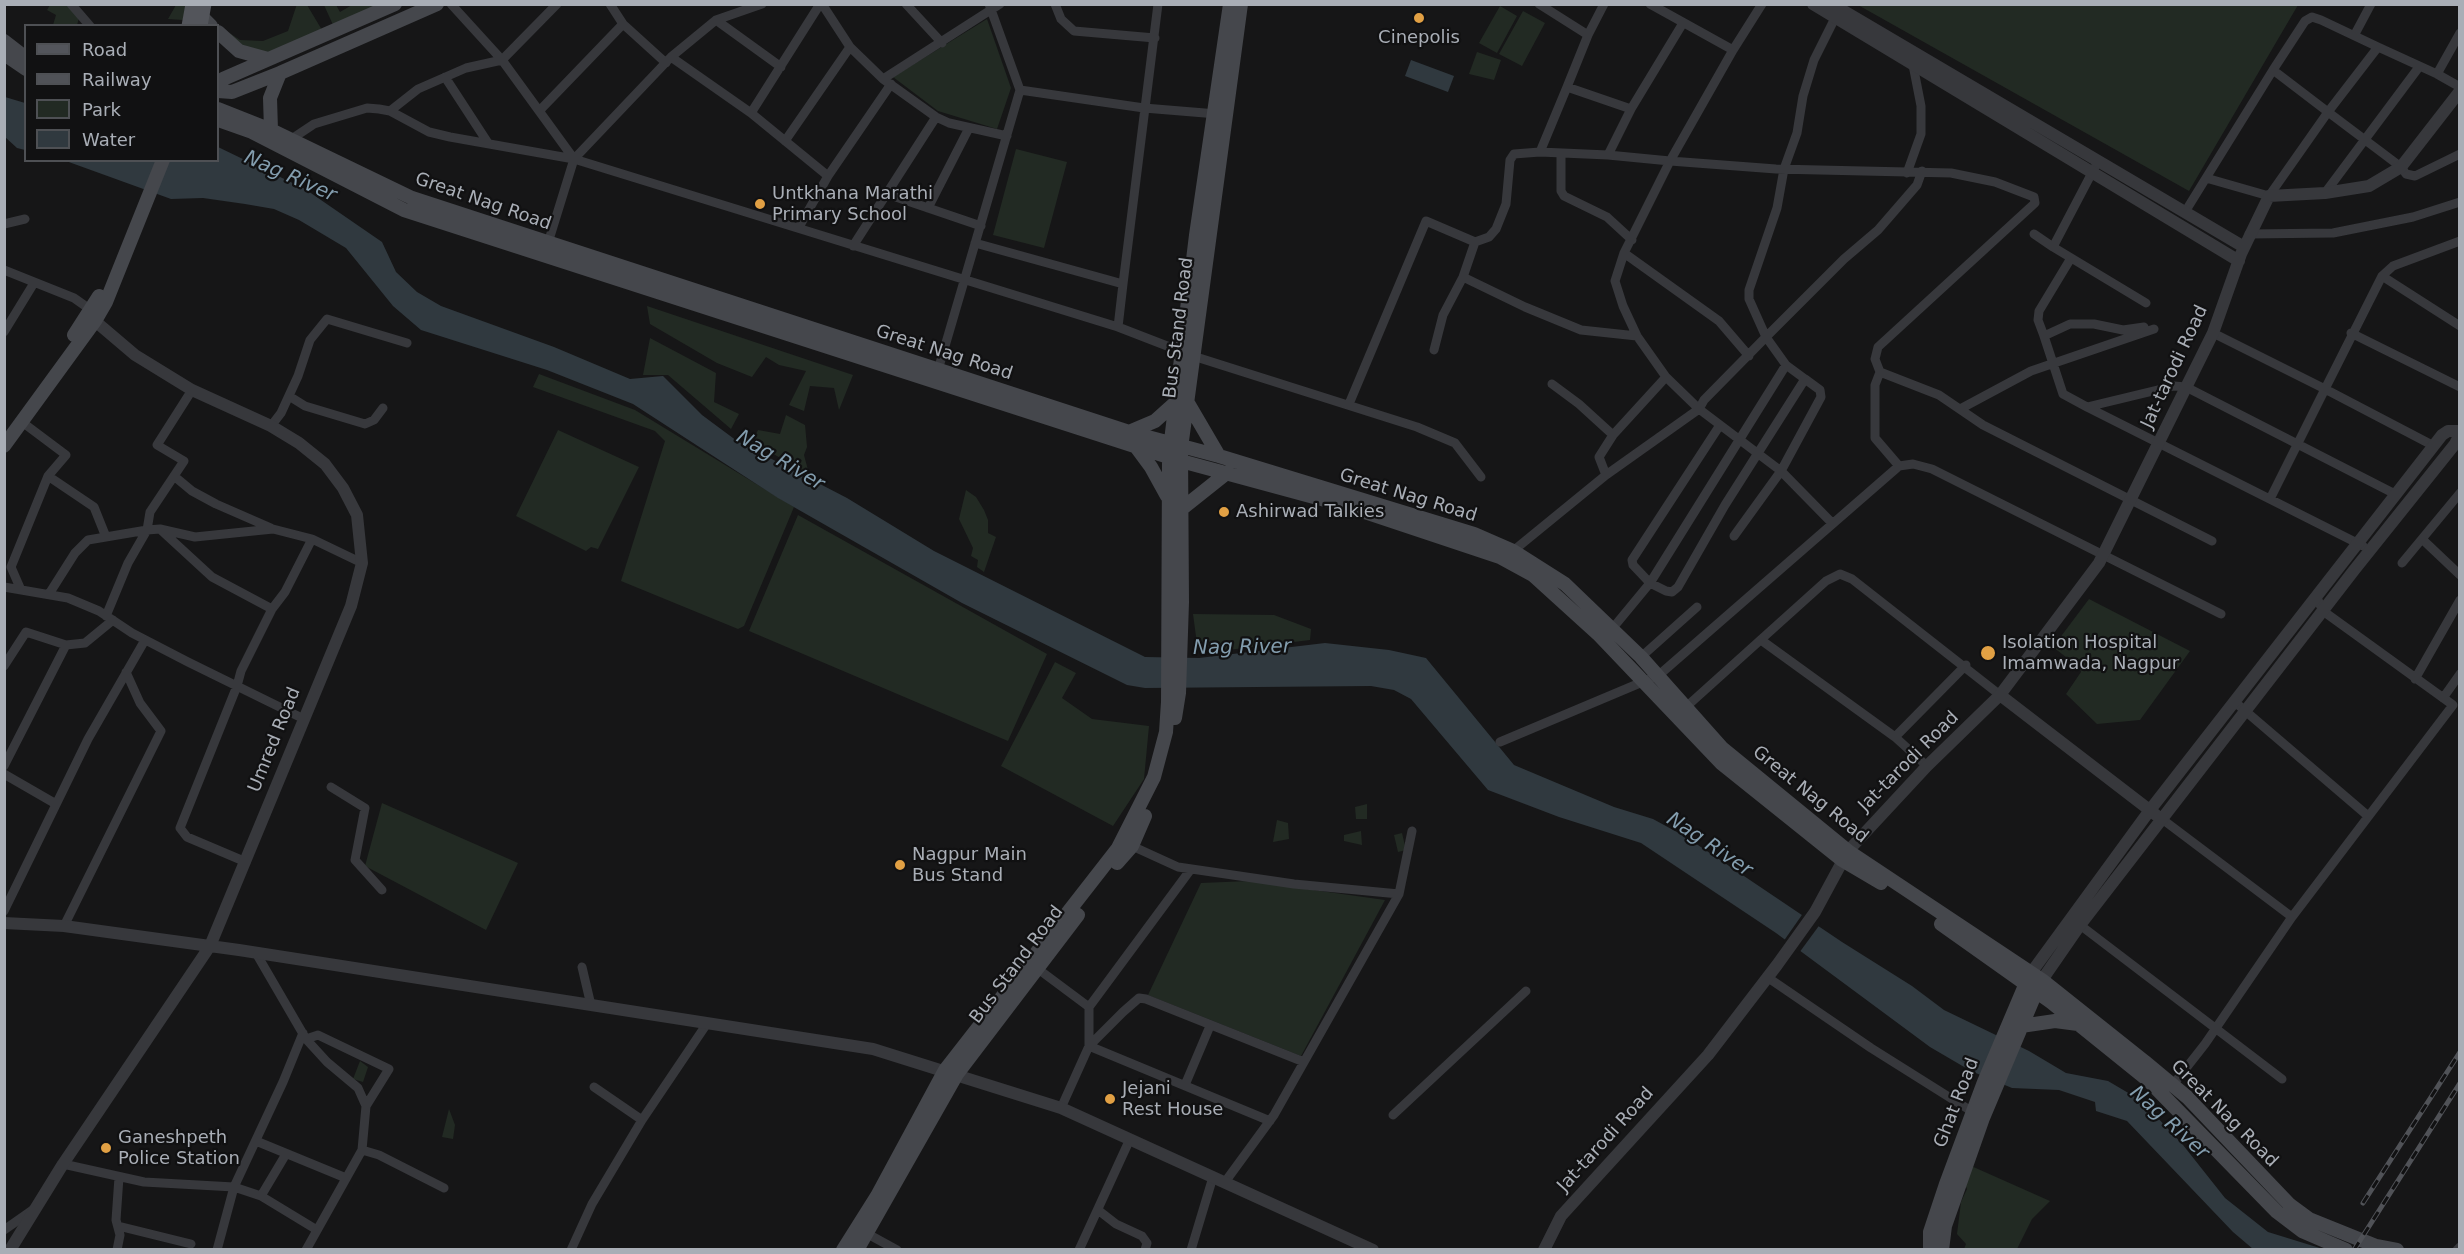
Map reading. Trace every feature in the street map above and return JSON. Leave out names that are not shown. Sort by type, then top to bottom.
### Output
[{"type":"main road","points":[[219,88],[223,79],[395,4]]},
{"type":"main road","points":[[219,90],[231,92],[280,73],[436,4]]},
{"type":"main road","points":[[1219,114],[1230,4]]},
{"type":"main road","name":"Bus Stand Road","points":[[1174,658],[1182,602],[1175,453],[1219,114],[1241,4]]},
{"type":"main road","points":[[219,33],[239,51],[268,60]]},
{"type":"main road","points":[[4,41],[24,56]]},
{"type":"main road","points":[[4,54],[24,68]]},
{"type":"main road","points":[[272,130],[270,98],[280,73]]},
{"type":"main road","name":"Great Nag Road","points":[[219,109],[272,130],[286,143],[404,210],[1131,438]]},
{"type":"main road","name":"Great Nag Road","points":[[219,120],[286,143],[412,198],[938,370],[1228,472],[1347,506],[1500,557],[1533,575],[1598,634],[1721,763],[1845,855],[2034,982],[2187,1097],[2289,1205],[2309,1219],[2376,1246],[2397,1250]]},
{"type":"main road","points":[[123,255],[153,162]]},
{"type":"main road","points":[[4,446],[93,315],[123,255],[163,162]]},
{"type":"main road","points":[[4,432],[93,315]]},
{"type":"main road","points":[[1168,498],[1151,467],[1131,438],[1182,403],[1219,456]]},
{"type":"main road","points":[[1033,965],[1119,848],[1154,777],[1173,693],[1174,658],[1168,498],[1175,453]]},
{"type":"main road","name":"Great Nag Road","points":[[1175,453],[1219,456],[1474,534],[1513,551],[1565,584],[1659,675],[1722,748],[1845,855]]},
{"type":"main road","points":[[1179,511],[1228,472]]},
{"type":"main road","name":"Bus Stand Road","points":[[857,1250],[951,1072],[1033,965],[1132,846],[1168,761],[1173,693]]},
{"type":"main road","name":"Great Nag Road","points":[[2034,982],[2080,1025],[2177,1107],[2277,1212],[2302,1231],[2346,1250]]},
{"type":"main road","name":"Ghat Road","points":[[1930,1250],[1930,1232],[2034,982]]},
{"type":"main road","points":[[2015,1030],[2055,1021],[2080,1025]]},
{"type":"main road","points":[[843,1250],[951,1072]]},
{"type":"main road","name":"Ghat Road","points":[[1942,1250],[1945,1226],[1978,1115]]},
{"type":"street","points":[[71,4],[88,24]]},
{"type":"street","points":[[451,4],[502,60],[574,159]]},
{"type":"street","points":[[390,111],[418,89],[466,68],[502,60],[557,4]]},
{"type":"street","points":[[610,4],[623,24],[669,60],[751,113],[828,176]]},
{"type":"street","points":[[548,243],[574,159],[669,60],[716,20],[762,4]]},
{"type":"street","points":[[751,113],[821,4],[850,47],[887,82],[936,117],[969,128],[1007,136]]},
{"type":"street","points":[[906,4],[942,43]]},
{"type":"street","points":[[1055,4],[1061,19],[1074,31],[1155,38]]},
{"type":"street","points":[[1118,327],[1158,4]]},
{"type":"street","points":[[1539,4],[1588,35]]},
{"type":"street","points":[[1540,152],[1588,35],[1604,4]]},
{"type":"street","points":[[1650,4],[1732,50]]},
{"type":"street","points":[[1762,4],[1732,50],[1670,161],[1624,253],[1615,281],[1637,336],[1666,377],[1699,409],[1781,471],[1832,523]]},
{"type":"street","points":[[1813,4],[2092,172],[2241,254]]},
{"type":"street","points":[[1832,4],[1980,93],[2099,159],[2185,212],[2241,254]]},
{"type":"street","points":[[2355,34],[2371,4]]},
{"type":"street","points":[[799,228],[828,176],[887,82],[993,6],[1020,90],[938,370]]},
{"type":"street","points":[[2185,212],[2205,177],[2273,70],[2305,21],[2312,17],[2355,34],[2436,74],[2460,89],[2401,167],[2369,186],[2325,193],[2269,196],[2205,177]]},
{"type":"street","points":[[1734,536],[1781,471],[1821,397],[1820,390],[1786,366],[1766,337],[1749,299],[1749,290],[1777,208],[1784,169],[1797,133],[1803,96],[1814,60],[1835,18]]},
{"type":"street","points":[[716,20],[781,67]]},
{"type":"street","points":[[1608,155],[1631,109],[1683,23]]},
{"type":"street","points":[[540,111],[623,24]]},
{"type":"street","points":[[2436,74],[2460,33]]},
{"type":"street","points":[[785,141],[850,47]]},
{"type":"street","points":[[2269,196],[2328,112],[2378,47]]},
{"type":"street","points":[[1907,173],[1921,134],[1921,106],[1913,65]]},
{"type":"street","points":[[2325,193],[2419,67]]},
{"type":"street","points":[[2273,70],[2366,139],[2401,167],[2406,174],[2415,176],[2460,154]]},
{"type":"street","points":[[445,77],[488,143]]},
{"type":"street","points":[[1567,87],[1631,109]]},
{"type":"street","points":[[1020,90],[1144,108],[1219,114]]},
{"type":"street","points":[[286,143],[314,124],[367,108],[390,111],[429,132],[574,159],[1118,327],[1187,353],[1417,427],[1455,443],[1481,477]]},
{"type":"street","points":[[853,246],[936,117]]},
{"type":"street","points":[[928,208],[969,128]]},
{"type":"street","points":[[1349,404],[1426,221],[1475,242],[1489,237],[1496,228],[1506,204],[1510,160],[1514,154],[1540,152],[1608,155],[1784,169],[1951,173],[1995,182],[2029,195],[2036,201],[1878,347],[1875,359],[1880,372],[1875,385],[1875,438],[1899,466]]},
{"type":"street","points":[[1561,153],[1561,191],[1564,196],[1607,217],[1632,240]]},
{"type":"street","points":[[2053,247],[2099,159]]},
{"type":"street","points":[[1513,551],[1606,475],[1699,409],[1704,400],[1766,337],[1878,230],[1917,185],[1922,171]]},
{"type":"street","points":[[887,194],[981,226]]},
{"type":"street","name":"Jat-tarodi Road","points":[[1544,1250],[1561,1216],[1708,1054],[1788,950],[1815,912],[1845,855],[1927,766],[2000,695],[2104,554],[2213,333],[2241,254],[2269,196]]},
{"type":"street","points":[[2250,234],[2333,233],[2413,217],[2460,202]]},
{"type":"street","points":[[4,224],[26,219]]},
{"type":"street","points":[[2034,234],[2146,303]]},
{"type":"street","points":[[2270,499],[2351,333],[2382,276],[2393,266],[2460,241]]},
{"type":"street","points":[[1434,350],[1443,315],[1463,277],[1475,242]]},
{"type":"street","points":[[975,243],[1123,284]]},
{"type":"street","points":[[1624,253],[1719,321],[1749,356]]},
{"type":"street","points":[[2071,258],[2039,311],[2038,320],[2063,394],[2365,547]]},
{"type":"street","points":[[4,270],[74,298],[93,315]]},
{"type":"street","points":[[2382,276],[2460,326]]},
{"type":"street","points":[[1463,277],[1525,308],[1581,330],[1637,336]]},
{"type":"street","points":[[4,332],[34,283]]},
{"type":"street","name":"Umred Road","points":[[10,1250],[63,1164],[210,946],[351,606],[362,563],[357,515],[343,488],[325,464],[299,443],[271,426],[192,390],[135,355],[93,315]]},
{"type":"street","points":[[271,426],[289,396],[309,340],[327,319],[407,343]]},
{"type":"street","points":[[2044,336],[2070,324],[2094,324],[2123,330],[2144,327]]},
{"type":"street","points":[[1962,408],[2031,371],[2154,330]]},
{"type":"street","points":[[2213,333],[2434,446]]},
{"type":"street","points":[[2351,333],[2460,387]]},
{"type":"street","points":[[1612,629],[1650,583],[1786,366]]},
{"type":"street","points":[[1880,372],[1939,395],[1962,408],[1983,425],[2212,541]]},
{"type":"street","points":[[1606,475],[1599,457],[1613,435],[1666,377]]},
{"type":"street","points":[[1720,425],[1632,560],[1633,565],[1650,583],[1672,592],[1678,587],[1757,454],[1805,379]]},
{"type":"street","points":[[1552,384],[1580,404],[1613,435]]},
{"type":"street","points":[[2087,407],[2174,386],[2186,387],[2397,495]]},
{"type":"street","points":[[6,660],[26,632],[66,645],[85,644],[110,618],[128,563],[147,530],[150,512],[184,461],[157,445],[192,390]]},
{"type":"street","points":[[289,396],[305,406],[365,424],[374,420],[383,408]]},
{"type":"street","points":[[21,590],[11,567],[48,476],[66,454],[22,422]]},
{"type":"street","points":[[2034,982],[2150,810],[2241,707],[2324,611],[2365,547],[2397,495],[2434,446],[2448,431],[2458,427],[2456,444],[2365,547],[2317,598],[2241,707],[2162,819],[2034,982]]},
{"type":"street","points":[[1500,742],[1659,675],[1899,466],[1913,464],[1932,469],[2221,614]]},
{"type":"street","points":[[48,476],[94,507],[106,537]]},
{"type":"street","points":[[174,476],[192,492],[216,504],[273,529],[312,539],[362,563]]},
{"type":"street","points":[[2402,563],[2460,493]]},
{"type":"street","points":[[49,594],[81,546],[88,540],[160,529],[195,537],[273,529]]},
{"type":"street","points":[[160,529],[212,577],[272,609]]},
{"type":"street","points":[[246,862],[187,837],[179,830],[241,671],[272,609],[285,592],[312,539]]},
{"type":"street","points":[[2422,539],[2460,575]]},
{"type":"street","points":[[1686,707],[1826,581],[1840,574],[1852,579],[1966,665],[2000,695],[2292,916]]},
{"type":"street","points":[[4,587],[68,597],[110,618],[145,640],[304,719]]},
{"type":"street","points":[[2172,1086],[2216,1028],[2292,916],[2453,705],[2324,611],[2317,598]]},
{"type":"street","points":[[2415,679],[2460,600]]},
{"type":"street","points":[[1641,657],[1697,607]]},
{"type":"street","points":[[4,911],[88,739],[145,640]]},
{"type":"street","points":[[1761,640],[1895,737],[1927,766]]},
{"type":"street","points":[[4,766],[66,645]]},
{"type":"street","points":[[1895,737],[1966,665]]},
{"type":"street","points":[[64,926],[161,731],[140,703],[126,672]]},
{"type":"street","points":[[2443,698],[2460,674]]},
{"type":"street","points":[[2241,707],[2368,816]]},
{"type":"street","points":[[4,774],[56,804]]},
{"type":"street","points":[[331,787],[365,808],[355,860],[382,890]]},
{"type":"street","points":[[1191,1250],[1219,1180],[1270,1121],[1399,894],[1412,831]]},
{"type":"street","points":[[1132,846],[1178,867],[1294,884],[1399,894]]},
{"type":"street","points":[[1089,1046],[1089,1007],[1191,869]]},
{"type":"street","points":[[4,923],[64,926],[210,946],[706,1025],[873,1049],[1061,1108],[1373,1250]]},
{"type":"street","points":[[2080,925],[2282,1079]]},
{"type":"street","points":[[256,953],[305,1036],[327,1062],[358,1088],[366,1106]]},
{"type":"street","points":[[1033,965],[1089,1007]]},
{"type":"street","points":[[582,968],[590,1001]]},
{"type":"street","points":[[1767,976],[1871,1048],[1978,1115]]},
{"type":"street","points":[[1393,1115],[1526,991]]},
{"type":"street","points":[[1061,1108],[1089,1046],[1139,998],[1155,1002],[1304,1062]]},
{"type":"street","points":[[581,1250],[571,1247],[592,1204],[642,1120],[706,1025]]},
{"type":"street","points":[[1185,1085],[1210,1026]]},
{"type":"street","points":[[305,1036],[318,1035],[389,1069],[366,1106],[362,1150],[306,1250]]},
{"type":"street","points":[[217,1250],[234,1187],[305,1036]]},
{"type":"street","points":[[1089,1046],[1270,1121]]},
{"type":"street","points":[[594,1087],[642,1120]]},
{"type":"street","points":[[1078,1250],[1130,1140]]},
{"type":"street","points":[[256,1141],[346,1178]]},
{"type":"street","points":[[362,1150],[379,1155],[444,1188]]},
{"type":"street","points":[[261,1196],[286,1154]]},
{"type":"street","points":[[63,1164],[144,1182],[234,1187],[261,1196],[317,1230]]},
{"type":"street","points":[[117,1250],[120,1235],[118,1226],[119,1177]]},
{"type":"street","points":[[4,1230],[34,1209]]},
{"type":"street","points":[[1098,1210],[1116,1224],[1142,1236],[1147,1243],[1145,1250]]},
{"type":"street","points":[[118,1226],[191,1244]]},
{"type":"street","points":[[866,1233],[897,1250]]},
{"type":"green space","points":[[297,4],[307,5],[322,30],[269,56],[240,48],[228,32],[240,40],[263,41],[288,31]]},
{"type":"green space","points":[[50,5],[67,5],[79,18],[77,24],[53,24],[56,15],[47,10]]},
{"type":"green space","points":[[176,5],[186,5],[183,20],[168,19]]},
{"type":"green space","points":[[324,5],[336,5],[340,12],[352,5],[383,5],[334,27]]},
{"type":"green space","points":[[1858,5],[2298,5],[2189,191]]},
{"type":"green space","points":[[1500,6],[1517,16],[1497,53],[1479,43]]},
{"type":"green space","points":[[1523,11],[1545,23],[1522,66],[1499,54]]},
{"type":"green space","points":[[987,19],[1011,88],[997,129],[938,111],[893,77]]},
{"type":"green space","points":[[1477,52],[1501,60],[1494,80],[1469,74]]},
{"type":"green space","points":[[1016,149],[1067,162],[1044,248],[993,235]]},
{"type":"green space","points":[[647,306],[853,375],[839,410],[834,388],[810,386],[804,411],[789,405],[806,371],[779,365],[766,357],[752,377],[717,363],[650,324]]},
{"type":"green space","points":[[650,338],[716,373],[714,402],[739,414],[731,429],[668,375],[643,375]]},
{"type":"green space","points":[[539,374],[635,410],[794,507],[744,626],[738,629],[621,581],[665,441],[655,431],[533,387]]},
{"type":"green space","points":[[786,415],[805,425],[807,447],[804,455],[809,474],[752,442],[758,430],[780,434]]},
{"type":"green space","points":[[558,430],[639,467],[598,549],[591,547],[586,551],[516,516]]},
{"type":"green space","points":[[966,490],[976,497],[988,520],[988,533],[996,537],[984,572],[977,567],[978,560],[971,556],[973,548],[959,519]]},
{"type":"green space","points":[[798,515],[1047,654],[1008,741],[749,631]]},
{"type":"green space","points":[[2089,599],[2190,651],[2140,720],[2097,724],[2066,694],[2081,672],[2080,668],[2053,647]]},
{"type":"green space","points":[[1193,614],[1274,615],[1311,629],[1310,640],[1228,650],[1198,651]]},
{"type":"green space","points":[[1055,662],[1076,673],[1062,698],[1092,719],[1149,726],[1144,779],[1113,826],[1001,766]]},
{"type":"green space","points":[[382,803],[518,863],[486,930],[365,866]]},
{"type":"green space","points":[[1367,804],[1367,819],[1356,819],[1355,807]]},
{"type":"green space","points":[[1277,820],[1288,823],[1289,839],[1273,842]]},
{"type":"green space","points":[[1361,831],[1362,845],[1344,841],[1344,835]]},
{"type":"green space","points":[[1402,833],[1406,850],[1398,852],[1394,835]]},
{"type":"green space","points":[[1249,881],[1385,900],[1301,1056],[1148,995],[1201,883]]},
{"type":"green space","points":[[360,1061],[368,1067],[363,1082],[353,1079]]},
{"type":"green space","points":[[449,1109],[455,1125],[453,1139],[442,1137]]},
{"type":"green space","points":[[1969,1165],[2050,1201],[2032,1219],[2017,1249],[1964,1249],[1966,1244],[1957,1234],[1961,1202],[1967,1189],[1963,1180]]},
{"type":"water","points":[[1411,60],[1454,76],[1448,92],[1405,76]]},
{"type":"water","points":[[5,97],[24,103],[24,150],[17,148],[5,137]]},
{"type":"water","points":[[219,147],[305,189],[382,242],[396,272],[417,292],[441,306],[554,347],[630,379],[663,376],[702,415],[737,441],[847,498],[934,551],[1145,657],[1199,658],[1325,643],[1389,650],[1426,658],[1514,765],[1614,807],[1653,819],[1686,837],[1912,986],[1944,1010],[2029,1051],[2066,1073],[2108,1081],[2142,1101],[2183,1145],[2225,1198],[2268,1232],[2323,1249],[2253,1249],[2233,1232],[2127,1121],[2096,1111],[2095,1102],[2059,1090],[2012,1088],[1971,1071],[1930,1047],[1776,933],[1641,843],[1559,817],[1488,790],[1411,699],[1394,690],[1371,686],[1145,688],[1127,685],[962,603],[778,498],[633,404],[547,370],[421,330],[393,306],[346,248],[299,220],[274,209],[245,204],[203,198],[171,199],[69,162],[219,162]]},
{"type":"pier","points":[[1804,912],[1821,923],[1799,953],[1783,942]]},
{"type":"railway","points":[[2363,1203],[2460,1052]]},
{"type":"railway","points":[[2354,1250],[2460,1083]]},
{"type":"place","name":"Cinepolis","points":[[1419,18]]},
{"type":"place","name":"Untkhana Marathi Primary School","points":[[760,204]]},
{"type":"place","name":"Ashirwad Talkies","points":[[1224,512]]},
{"type":"place","name":"Isolation Hospital Imamwada, Nagpur","points":[[1988,653]]},
{"type":"place","name":"Nagpur Main Bus Stand","points":[[900,865]]},
{"type":"place","name":"Jejani Rest House","points":[[1110,1099]]},
{"type":"place","name":"Ganeshpeth Police Station","points":[[106,1148]]},
{"type":"water label","name":"Nag River","points":[[290,177]]},
{"type":"water label","name":"Nag River","points":[[780,461]]},
{"type":"water label","name":"Nag River","points":[[1242,648]]},
{"type":"water label","name":"Nag River","points":[[1709,845]]},
{"type":"water label","name":"Nag River","points":[[2169,1123]]}]
